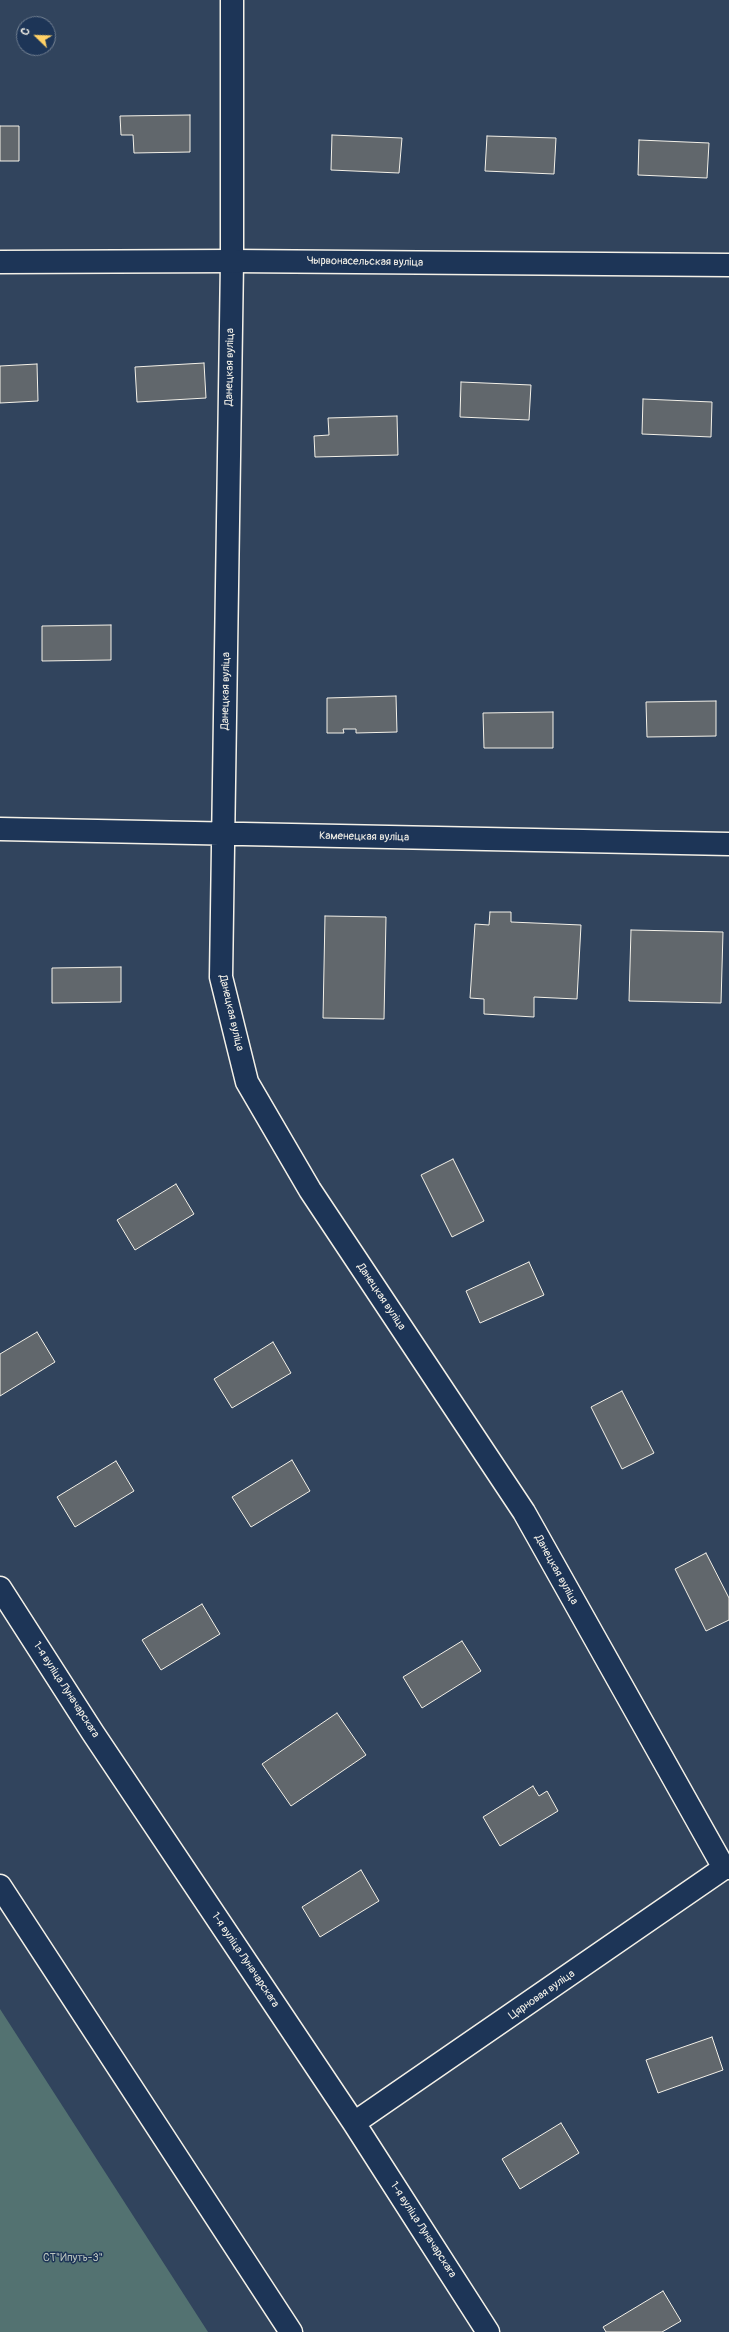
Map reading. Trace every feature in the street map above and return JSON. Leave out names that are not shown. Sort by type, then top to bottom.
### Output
[{"type":"street","name":"Данецкая вуліца","points":[[232,0],[232,261],[221,977],[247,1082],[310,1190],[524,1512],[727,1868]]},
{"type":"street","name":"Чырвонасельская вуліца","points":[[0,262],[232,261],[729,265]]},
{"type":"street","name":"Каменецкая вуліца","points":[[0,829],[729,844]]},
{"type":"street","name":"1-я вуліца Луначарскага","points":[[0,1588],[93,1733],[354,2123],[488,2332]]},
{"type":"street","name":"Цярновая вуліца","points":[[354,2123],[727,1868]]},
{"type":"street","points":[[0,1886],[291,2332]]},
{"type":"green space","name":"СТ\"Ипуть-3\"","points":[[0,2009],[208,2332],[0,2332]]},
{"type":"building","points":[[190,115],[190,152],[134,153],[133,135],[121,135],[120,116]]},
{"type":"building","points":[[0,126],[19,126],[19,161],[0,161]]},
{"type":"building","points":[[332,135],[402,138],[399,173],[331,170]]},
{"type":"building","points":[[487,136],[556,138],[554,174],[485,171]]},
{"type":"building","points":[[639,140],[709,143],[707,178],[638,175]]},
{"type":"building","points":[[204,363],[206,398],[137,402],[135,367]]},
{"type":"building","points":[[37,364],[38,401],[0,403],[0,366]]},
{"type":"building","points":[[461,382],[531,385],[529,420],[460,417]]},
{"type":"building","points":[[643,399],[712,402],[711,437],[642,434]]},
{"type":"building","points":[[397,416],[398,455],[315,457],[314,436],[329,435],[328,418]]},
{"type":"building","points":[[111,625],[111,660],[42,661],[42,626]]},
{"type":"building","points":[[396,696],[397,732],[356,733],[356,729],[343,729],[344,733],[327,733],[327,698]]},
{"type":"building","points":[[716,701],[716,736],[647,737],[646,702]]},
{"type":"building","points":[[553,712],[553,748],[484,748],[483,713]]},
{"type":"building","points":[[490,912],[511,912],[511,922],[581,925],[577,999],[534,997],[534,1017],[484,1014],[484,999],[470,998],[475,924],[489,925]]},
{"type":"building","points":[[325,916],[386,917],[384,1019],[323,1018]]},
{"type":"building","points":[[631,930],[723,932],[721,1003],[629,1001]]},
{"type":"building","points":[[121,967],[121,1002],[52,1003],[52,968]]},
{"type":"building","points":[[453,1159],[484,1221],[452,1237],[421,1175]]},
{"type":"building","points":[[176,1184],[194,1214],[135,1250],[117,1220]]},
{"type":"building","points":[[529,1262],[544,1295],[480,1323],[466,1291]]},
{"type":"building","points":[[37,1332],[55,1362],[0,1396],[0,1354]]},
{"type":"building","points":[[273,1342],[291,1373],[232,1408],[214,1379]]},
{"type":"building","points":[[622,1391],[654,1453],[622,1469],[591,1407]]},
{"type":"building","points":[[292,1460],[310,1491],[251,1527],[232,1497]]},
{"type":"building","points":[[116,1461],[134,1491],[75,1527],[57,1497]]},
{"type":"building","points":[[706,1553],[729,1598],[729,1620],[706,1631],[675,1569]]},
{"type":"building","points":[[202,1604],[220,1634],[161,1670],[142,1640]]},
{"type":"building","points":[[462,1641],[481,1671],[422,1708],[403,1677]]},
{"type":"building","points":[[337,1713],[366,1755],[291,1806],[262,1764]]},
{"type":"building","points":[[533,1786],[539,1796],[547,1791],[558,1811],[500,1846],[483,1817]]},
{"type":"building","points":[[361,1870],[379,1901],[320,1937],[302,1907]]},
{"type":"building","points":[[712,2037],[723,2070],[658,2093],[646,2060]]},
{"type":"building","points":[[561,2123],[579,2153],[520,2189],[502,2159]]},
{"type":"building","points":[[663,2291],[681,2321],[662,2332],[606,2332],[603,2327]]}]
